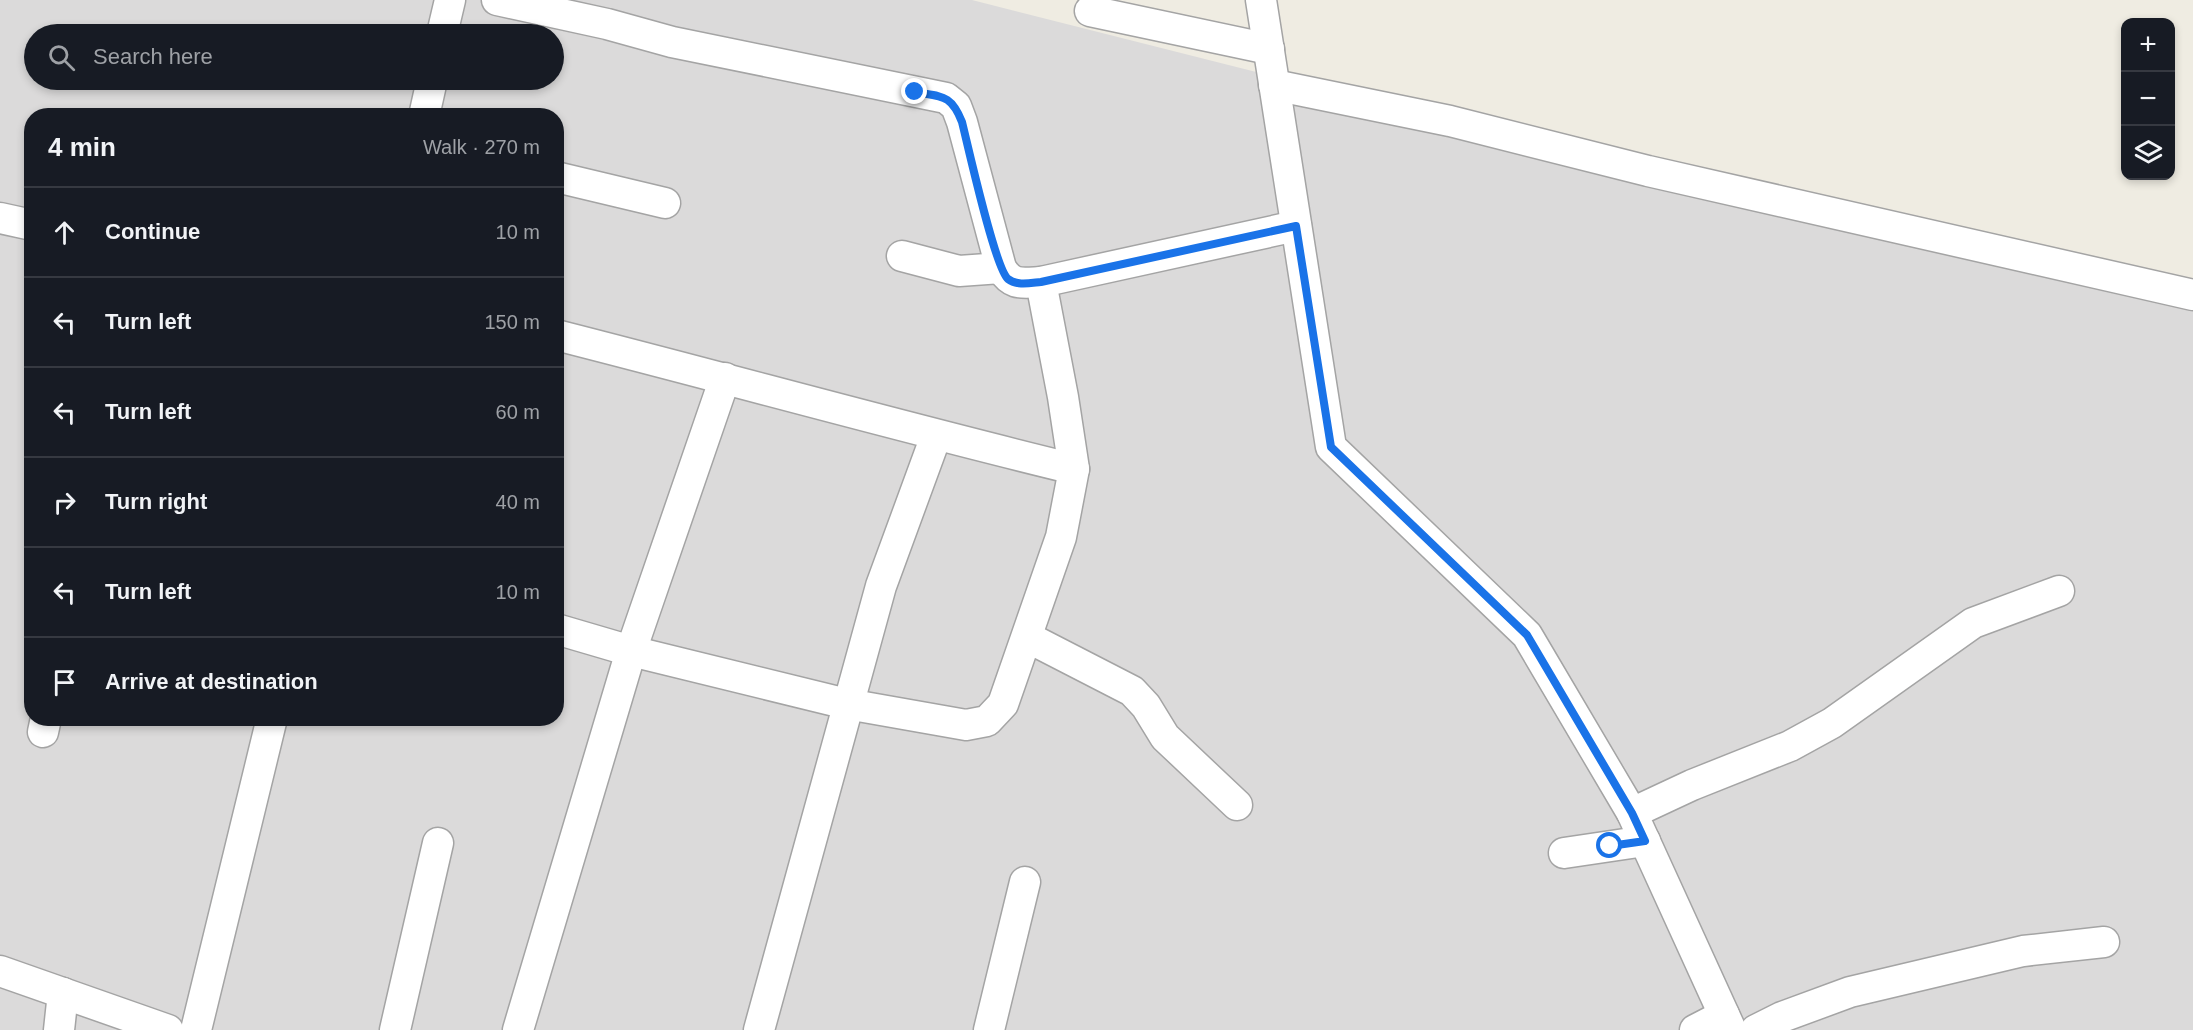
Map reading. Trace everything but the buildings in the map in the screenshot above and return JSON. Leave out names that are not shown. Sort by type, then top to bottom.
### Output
[{"type":"street","points":[[444,24],[450,0]]},
{"type":"street","points":[[497,0],[607,24],[672,42],[946,98],[956,106],[962,122],[1001,268],[1007,278],[1015,282],[1041,282],[1296,226]]},
{"type":"street","points":[[1261,0],[1331,447],[1527,635],[1632,813],[1727,1023],[1695,1030]]},
{"type":"street","points":[[1090,11],[1269,49]]},
{"type":"street","points":[[1274,84],[1450,121],[1648,171],[2193,295]]},
{"type":"street","points":[[426,108],[430,90]]},
{"type":"street","points":[[564,179],[665,203]]},
{"type":"street","points":[[0,219],[24,224]]},
{"type":"street","points":[[902,256],[959,271],[1001,268]]},
{"type":"street","points":[[564,631],[631,651],[847,704],[966,725],[987,721],[1003,704],[1061,537],[1074,469],[1041,282]]},
{"type":"street","points":[[564,337],[725,378],[936,436],[1074,469]]},
{"type":"street","points":[[518,1030],[631,651],[725,378]]},
{"type":"street","points":[[759,1030],[881,586],[936,436]]},
{"type":"street","points":[[1632,813],[1790,746],[1832,723],[1973,623],[2059,591]]},
{"type":"street","points":[[1026,637],[1132,691],[1146,706],[1166,737],[1237,805]]},
{"type":"street","points":[[196,1030],[270,726]]},
{"type":"street","points":[[1564,853],[1645,841]]},
{"type":"street","points":[[394,1030],[438,843]]},
{"type":"street","points":[[989,1030],[1025,882]]},
{"type":"street","points":[[1756,1030],[1782,1017],[1850,992],[2023,951],[2104,942]]},
{"type":"street","points":[[0,971],[168,1030]]},
{"type":"street","points":[[59,1030],[63,993]]},
{"type":"shaded area","points":[[0,0],[972,0],[1648,171],[2193,299],[2193,1030],[0,1030]]},
{"type":"route","points":[[915,92],[946,98],[956,106],[1001,268],[1007,278],[1015,282],[1041,282],[1123,262],[1296,226],[1331,447],[1527,635],[1632,813],[1645,841],[1610,846]]}]
